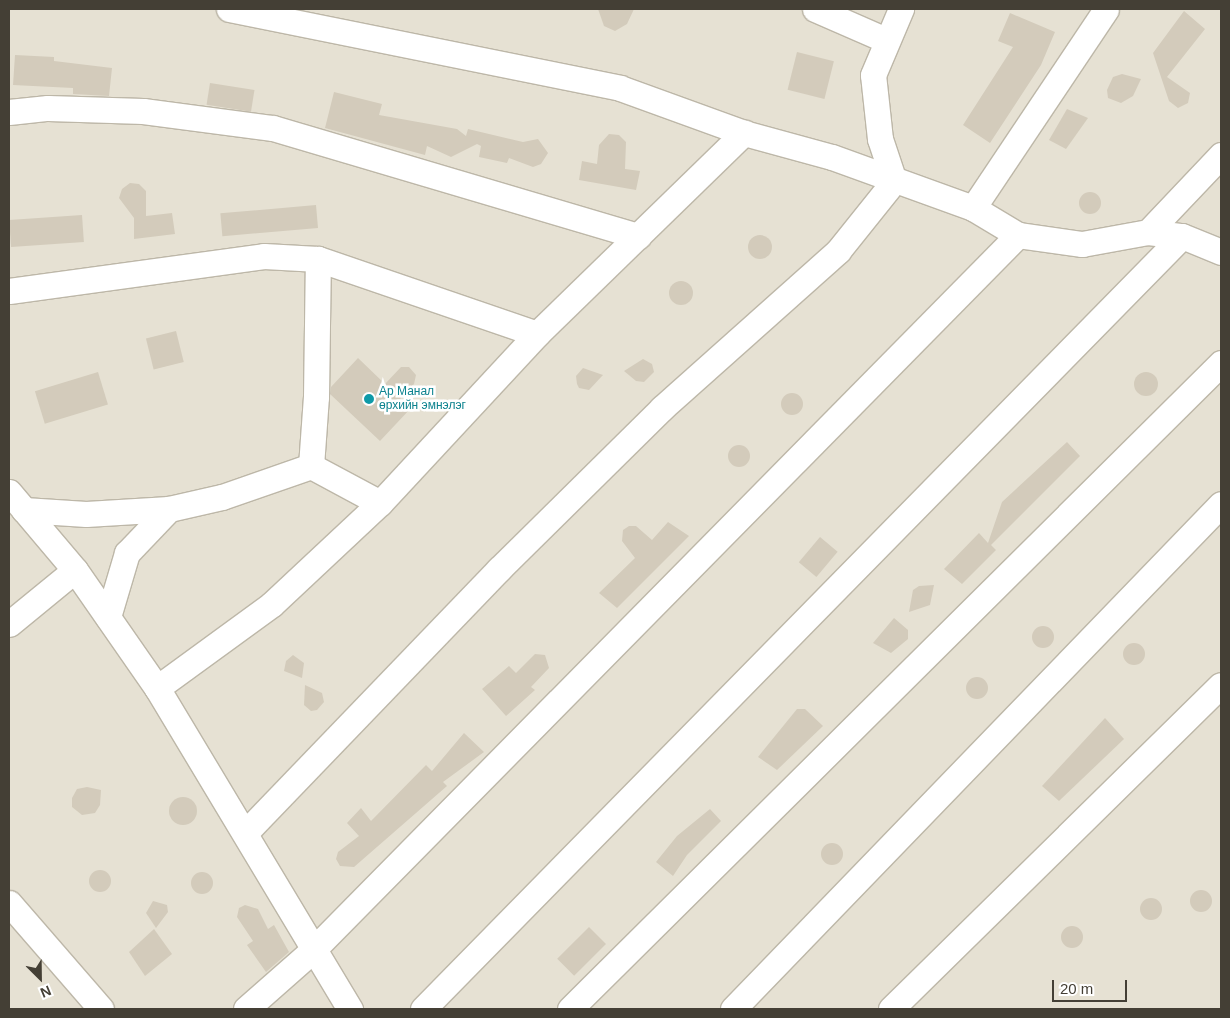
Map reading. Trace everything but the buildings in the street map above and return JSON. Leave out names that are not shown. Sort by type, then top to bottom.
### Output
[{"type":"street","points":[[229,9],[620,88],[744,133],[832,157],[973,208],[1018,234],[1082,244],[1148,232],[1182,236],[1221,252]]},
{"type":"street","points":[[815,9],[886,40]]},
{"type":"street","points":[[894,181],[880,139],[873,75],[886,40],[901,9]]},
{"type":"street","points":[[973,208],[1106,9]]},
{"type":"street","points":[[9,112],[48,108],[143,111],[273,128],[638,236]]},
{"type":"street","points":[[157,688],[272,604],[380,503],[537,334],[744,133]]},
{"type":"street","points":[[1148,232],[1221,155]]},
{"type":"street","points":[[246,832],[499,569],[662,408],[838,251],[894,181]]},
{"type":"street","points":[[246,1009],[314,950],[1018,234]]},
{"type":"street","points":[[423,1009],[1182,236]]},
{"type":"street","points":[[9,292],[264,256],[318,259],[537,334]]},
{"type":"street","points":[[311,466],[316,397],[318,259]]},
{"type":"street","points":[[570,1009],[1221,363]]},
{"type":"street","points":[[16,501],[86,514],[169,509],[222,497],[311,466],[380,503]]},
{"type":"street","points":[[16,501],[74,570],[157,688],[246,832],[350,1009]]},
{"type":"street","points":[[733,1009],[1221,504]]},
{"type":"street","points":[[108,617],[127,553],[169,509]]},
{"type":"street","points":[[9,624],[74,570]]},
{"type":"street","points":[[891,1009],[1221,685]]},
{"type":"street","points":[[9,903],[18,923],[101,1009]]},
{"type":"shaded area","points":[[9,9],[1221,9],[1221,1009],[9,1009]]},
{"type":"place","name":"Ар Манал өрхийн эмнэлэг","points":[[369,399]]}]
